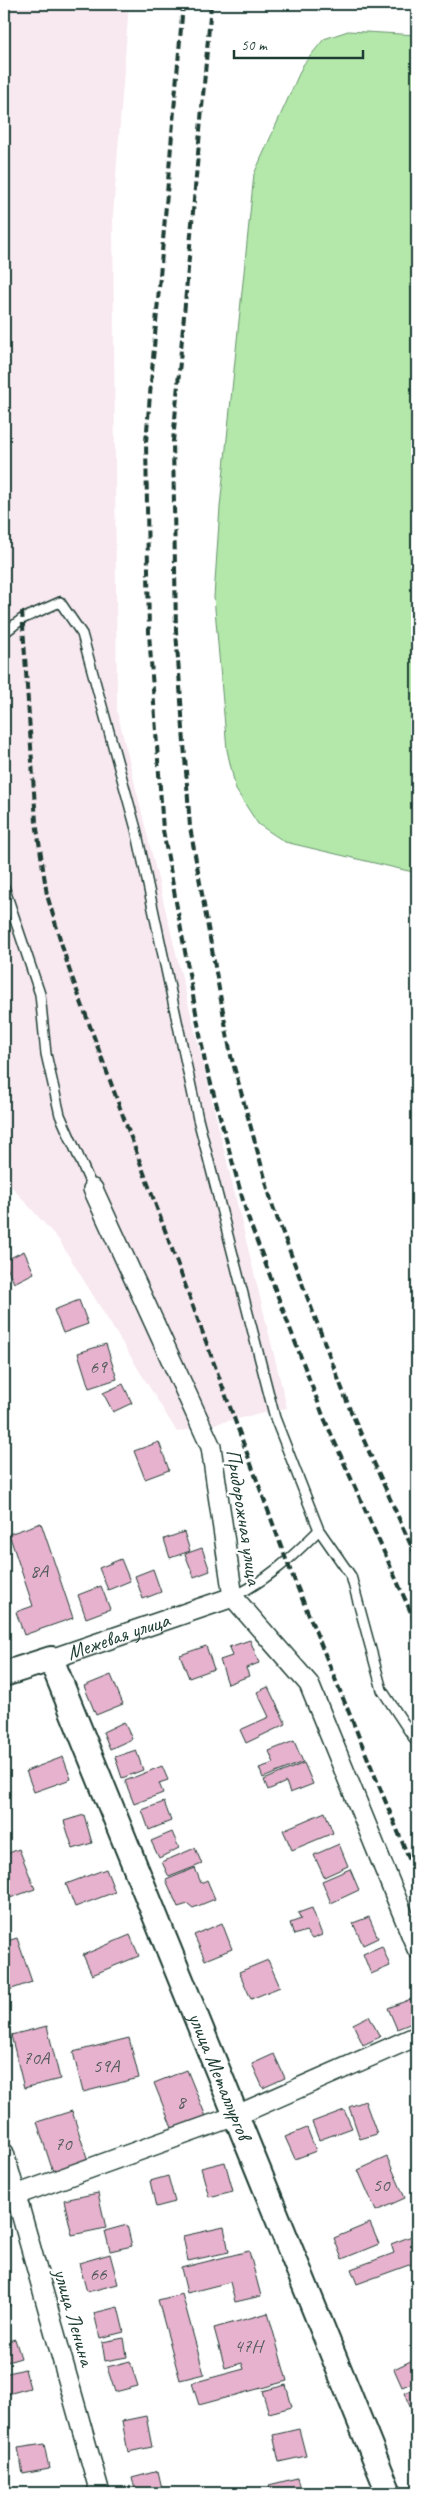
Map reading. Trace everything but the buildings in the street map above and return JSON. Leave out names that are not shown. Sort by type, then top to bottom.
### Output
[{"type":"street","name":"Придорожная улица","points":[[93,1189],[211,1447],[233,1597],[309,1684],[417,1949]]},
{"type":"street","name":"Межевая улица","points":[[4,1674],[233,1597]]},
{"type":"street","name":"улица Металлургов","points":[[51,1659],[389,2493]]},
{"type":"street","points":[[16,2195],[235,2116],[417,2036]]},
{"type":"street","name":"улица Ленина","points":[[4,2153],[100,2493]]},
{"type":"lane","points":[[4,633],[22,619],[60,602],[82,634],[136,829],[198,1119],[276,1418],[319,1530],[351,1576],[382,1690],[417,1743]]},
{"type":"lane","points":[[4,887],[40,994],[46,1054],[60,1115],[93,1189]]},
{"type":"lane","points":[[233,1597],[263,1582],[287,1562],[319,1530]]},
{"type":"shaded area","points":[[4,4],[129,4],[113,215],[117,711],[287,1408],[177,1432],[59,1240],[4,1178]]},
{"type":"green space","points":[[348,31],[417,35],[417,873],[285,842],[258,824],[236,790],[227,750],[214,597],[220,507],[254,174],[303,65],[324,39]]},
{"type":"railway","points":[[183,4],[146,442],[149,633],[163,830],[205,1062],[247,1215],[324,1418],[417,1626]]},
{"type":"railway","points":[[211,4],[173,442],[176,631],[190,827],[231,1056],[273,1207],[349,1407],[417,1559]]},
{"type":"railway","points":[[22,611],[36,822],[47,895],[69,969],[287,1562],[417,1878]]}]
